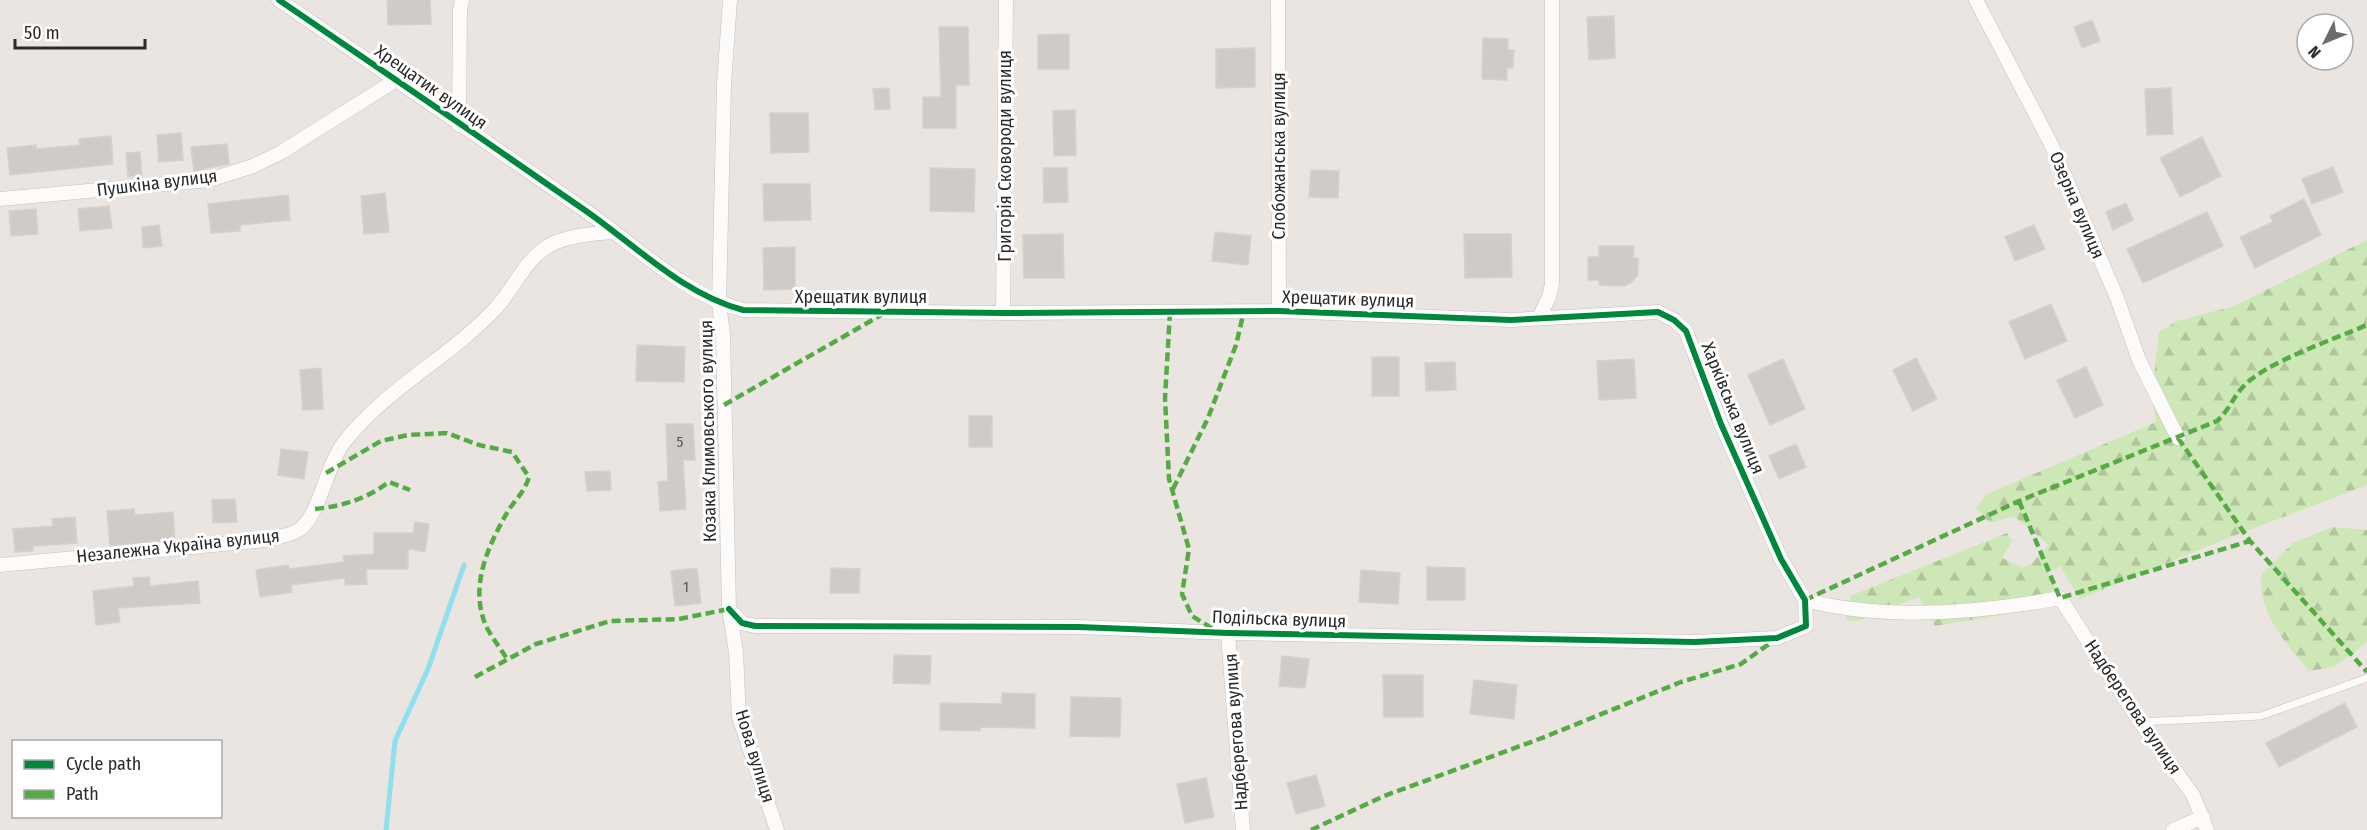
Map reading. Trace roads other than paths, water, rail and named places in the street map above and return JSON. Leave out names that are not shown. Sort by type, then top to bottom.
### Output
[{"type":"street","name":"Хрещатик вулиця","points":[[279,0],[677,278],[719,304],[743,310],[777,312],[1279,311],[1510,320],[1539,318]]},
{"type":"street","points":[[459,125],[462,0]]},
{"type":"street","name":"Козака Климовського вулиця","points":[[729,609],[723,334],[719,304],[724,84],[730,0]]},
{"type":"street","name":"Григорія Сковороди вулиця","points":[[1004,313],[1006,0]]},
{"type":"street","name":"Слобожанська вулиця","points":[[1278,0],[1279,311]]},
{"type":"street","points":[[1539,318],[1549,297],[1552,284],[1552,0]]},
{"type":"street","name":"Озерна вулиця","points":[[1976,0],[2051,144],[2117,298],[2139,360],[2178,438]]},
{"type":"street","name":"Пушкіна вулиця","points":[[0,199],[209,180],[253,166],[280,153],[396,80]]},
{"type":"street","name":"Незалежна Україна вулиця","points":[[0,565],[266,540],[296,532],[309,521],[326,473],[350,434],[416,373],[496,308],[531,261],[548,247],[566,238],[614,232]]},
{"type":"street","name":"Харківська вулиця","points":[[1539,318],[1658,312],[1674,320],[1686,331],[1721,424],[1781,559],[1805,600]]},
{"type":"street","name":"Надберегова вулиця","points":[[1805,600],[1841,609],[1916,611],[2005,609],[2060,598],[2140,722],[2193,795],[2205,823],[2173,830]]},
{"type":"street","name":"Подільска вулиця","points":[[729,609],[742,623],[755,626],[1079,627],[1228,633],[1695,642],[1777,638],[1806,626],[1805,600]]},
{"type":"street","name":"Нова вулиця","points":[[729,609],[736,652],[739,717],[777,830]]},
{"type":"street","name":"Надберегова вулиця","points":[[1228,633],[1243,830]]},
{"type":"lane","points":[[2140,722],[2261,716],[2367,678]]},
{"type":"waterway","points":[[386,830],[395,741],[428,669],[464,565]]}]
